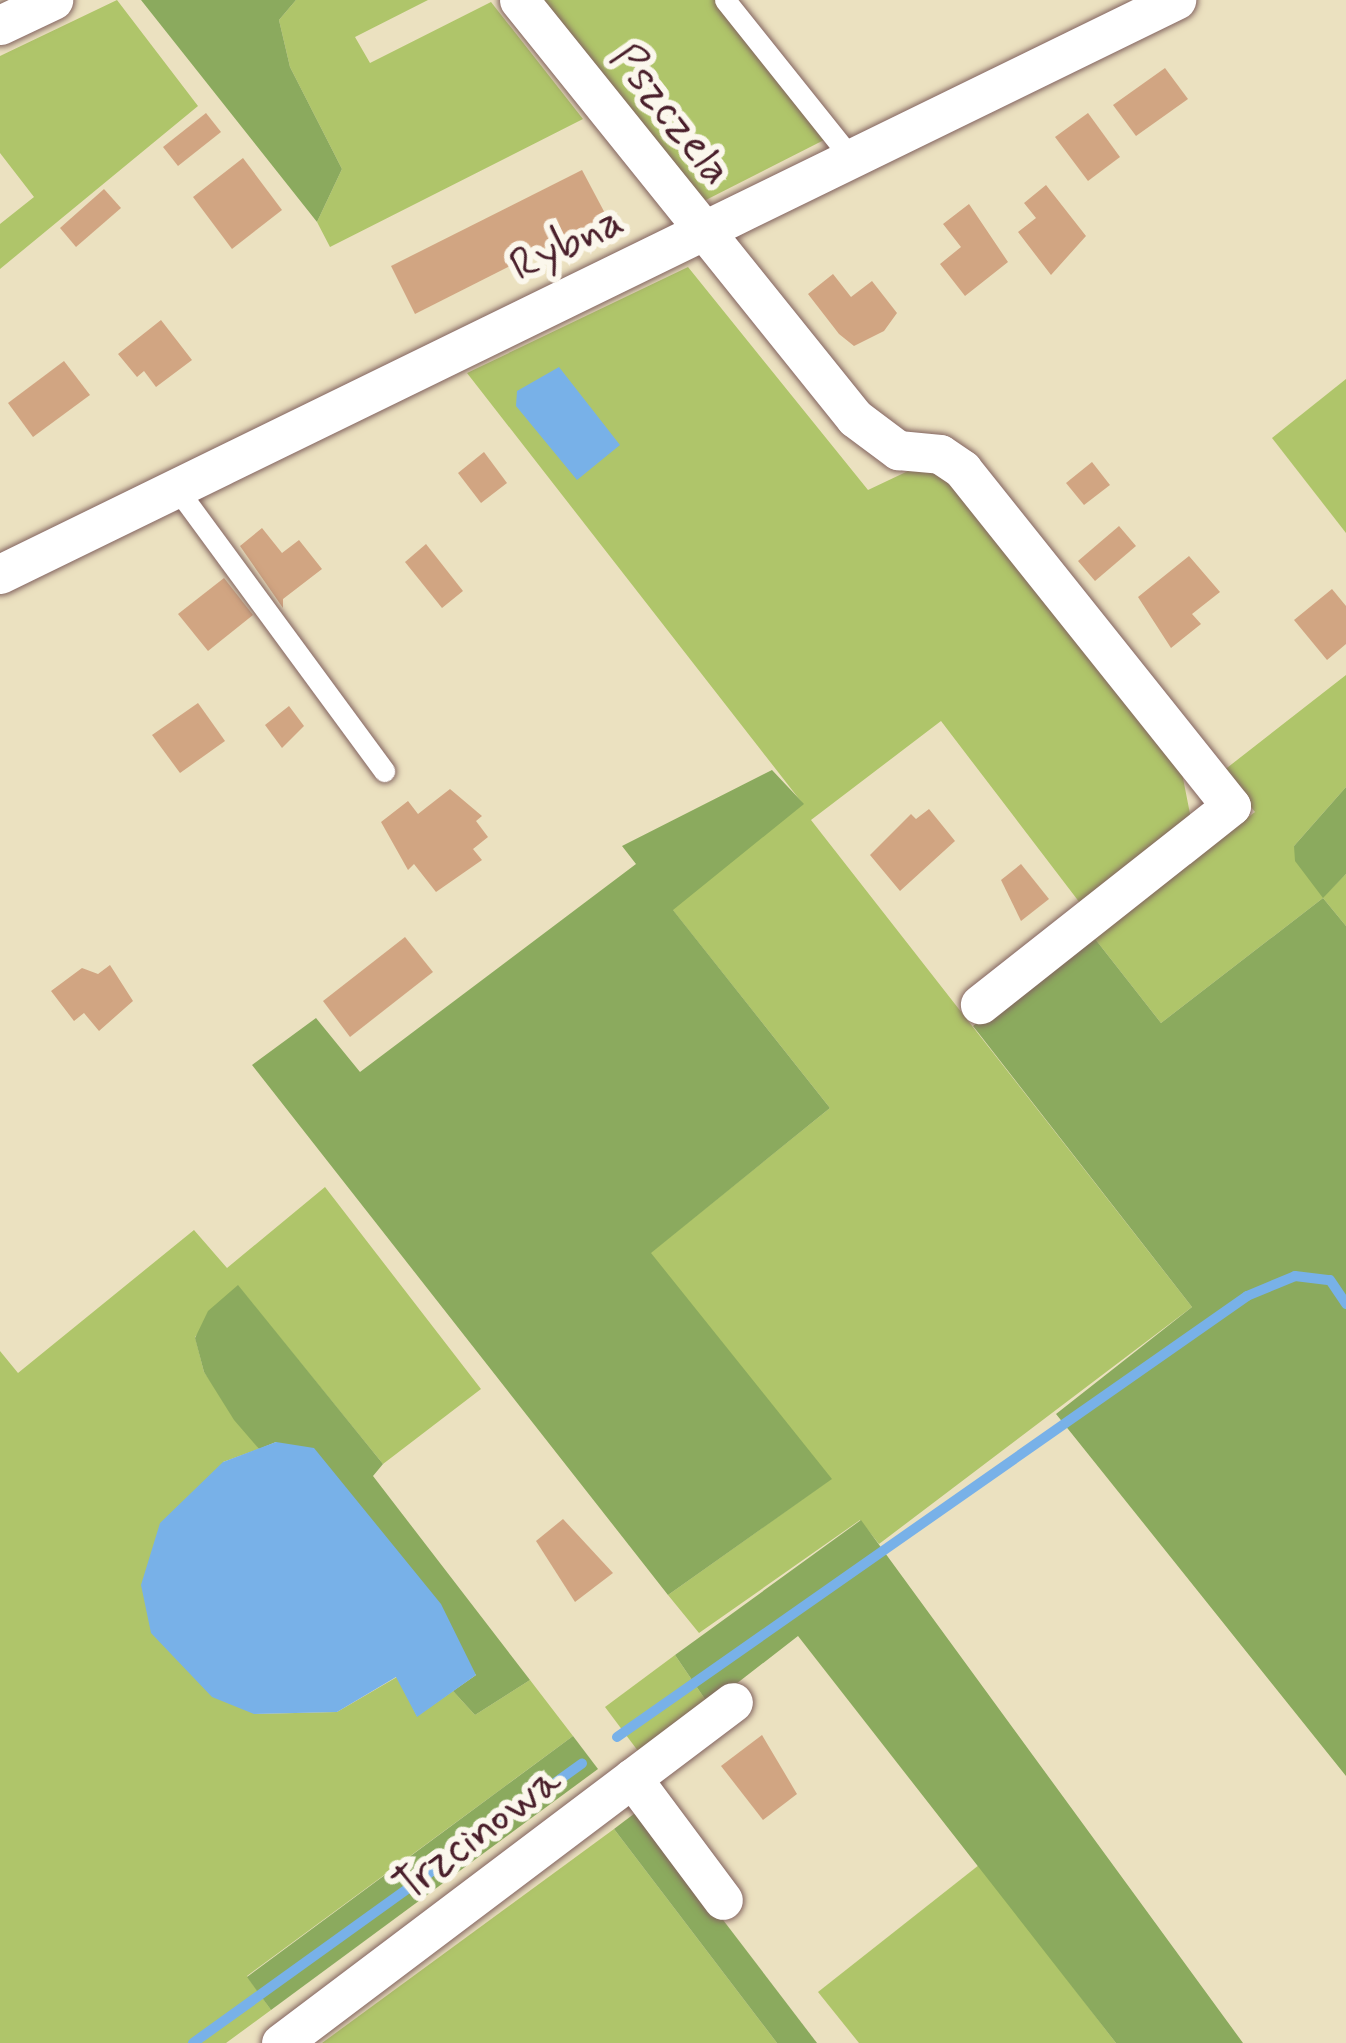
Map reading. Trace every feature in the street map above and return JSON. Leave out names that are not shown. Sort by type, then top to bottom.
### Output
[{"type":"street","points":[[0,25],[53,0]]},
{"type":"street","name":"Pszczela","points":[[518,0],[855,418],[898,450],[940,454],[962,469],[1231,806],[980,1004]]},
{"type":"street","name":"Rybna","points":[[0,574],[1176,0]]},
{"type":"street","name":"Trzcinowa","points":[[281,2043],[733,1702]]},
{"type":"street","points":[[632,1778],[723,1900]]},
{"type":"lane","points":[[725,0],[852,159]]},
{"type":"lane","points":[[177,489],[384,771]]},
{"type":"green space","points":[[117,0],[198,106],[0,269],[0,224],[34,197],[0,153],[0,56]]},
{"type":"green space","points":[[141,0],[296,0],[279,20],[290,67],[342,169],[317,222]]},
{"type":"green space","points":[[296,0],[428,0],[355,37],[370,63],[491,2],[583,119],[330,247],[317,222],[342,169],[290,67],[279,20]]},
{"type":"green space","points":[[537,0],[715,0],[826,139],[698,204]]},
{"type":"green space","points":[[688,267],[868,490],[925,463],[946,469],[1182,773],[1192,824],[1083,907],[941,721],[811,820],[1192,1307],[879,1544],[860,1520],[699,1633],[668,1595],[831,1479],[650,1253],[830,1108],[672,909],[803,804],[467,373]]},
{"type":"green space","points":[[1346,379],[1346,533],[1272,438]]},
{"type":"green space","points":[[1346,675],[1346,787],[1294,846],[1323,897],[1346,874],[1346,926],[1323,898],[1161,1023],[1092,935],[1255,812],[1223,771]]},
{"type":"green space","points":[[772,770],[804,804],[673,910],[830,1108],[651,1253],[832,1479],[668,1595],[252,1065],[316,1018],[360,1072],[636,864],[622,846]]},
{"type":"green space","points":[[1346,787],[1346,874],[1323,898],[1295,861],[1294,846]]},
{"type":"green space","points":[[1323,898],[1346,926],[1346,1776],[1056,1414],[1192,1307],[973,1026],[1092,935],[1161,1023]]},
{"type":"green space","points":[[325,1187],[481,1389],[383,1464],[238,1286],[195,1337],[204,1372],[259,1449],[223,1462],[254,1714],[337,1712],[397,1677],[417,1716],[453,1691],[475,1715],[530,1680],[573,1736],[247,1976],[271,2010],[226,2043],[0,2043],[0,1351],[18,1373],[194,1230],[227,1268]]},
{"type":"green space","points":[[238,1285],[383,1464],[373,1476],[530,1680],[475,1715],[453,1691],[476,1675],[276,1442],[259,1449],[234,1420],[204,1372],[195,1338],[208,1311]]},
{"type":"green space","points":[[861,1520],[1243,2043],[1116,2043],[798,1636],[709,1705],[675,1655]]},
{"type":"green space","points":[[675,1655],[709,1705],[641,1755],[605,1707]]},
{"type":"green space","points":[[573,1736],[598,1769],[271,2010],[247,1977]]},
{"type":"green space","points":[[639,1810],[817,2043],[777,2043],[614,1829]]},
{"type":"green space","points":[[614,1829],[777,2043],[322,2043]]},
{"type":"green space","points":[[979,1865],[1116,2043],[859,2043],[818,1992]]},
{"type":"water","points":[[559,367],[620,445],[577,480],[516,406],[517,391]]},
{"type":"water","points":[[276,1442],[314,1448],[441,1604],[476,1675],[417,1717],[396,1677],[337,1712],[254,1714],[212,1697],[151,1633],[141,1585],[160,1523],[223,1462]]},
{"type":"building","points":[[1165,68],[1188,99],[1136,136],[1113,105]]},
{"type":"building","points":[[206,113],[221,132],[178,166],[163,147]]},
{"type":"building","points":[[1088,113],[1120,157],[1088,181],[1055,137]]},
{"type":"building","points":[[243,158],[282,210],[232,249],[193,197]]},
{"type":"building","points":[[582,170],[607,217],[415,314],[391,266]]},
{"type":"building","points":[[1046,185],[1086,236],[1051,275],[1018,232],[1036,218],[1024,203]]},
{"type":"building","points":[[104,189],[121,208],[76,247],[60,228]]},
{"type":"building","points":[[969,204],[1008,262],[965,296],[940,264],[961,247],[943,224]]},
{"type":"building","points":[[833,274],[851,297],[872,281],[897,313],[884,331],[854,346],[839,334],[808,294]]},
{"type":"building","points":[[161,320],[192,360],[156,387],[144,371],[137,377],[118,354]]},
{"type":"building","points":[[64,361],[90,395],[33,437],[8,403]]},
{"type":"building","points":[[484,452],[507,483],[481,503],[458,473]]},
{"type":"building","points":[[1092,462],[1110,485],[1084,505],[1066,483]]},
{"type":"building","points":[[1119,526],[1136,546],[1095,581],[1078,561]]},
{"type":"building","points":[[262,528],[282,553],[299,540],[322,569],[283,599],[283,608],[240,546]]},
{"type":"building","points":[[426,544],[463,591],[442,608],[405,562]]},
{"type":"building","points":[[1189,556],[1220,592],[1192,614],[1201,624],[1171,648],[1138,597]]},
{"type":"building","points":[[224,578],[253,615],[208,651],[178,614]]},
{"type":"building","points":[[1332,589],[1346,606],[1346,644],[1327,660],[1294,620]]},
{"type":"building","points":[[198,703],[225,741],[180,773],[152,735]]},
{"type":"building","points":[[289,706],[304,726],[282,748],[265,725]]},
{"type":"building","points":[[450,789],[482,816],[476,821],[488,837],[473,849],[482,860],[436,892],[414,864],[408,870],[381,822],[408,801],[418,814]]},
{"type":"building","points":[[929,809],[955,841],[900,891],[870,855],[911,814],[916,819]]},
{"type":"building","points":[[1021,864],[1049,899],[1021,921],[1001,880]]},
{"type":"building","points":[[405,937],[433,972],[350,1037],[323,1001]]},
{"type":"building","points":[[110,965],[133,1001],[99,1031],[84,1013],[74,1021],[51,991],[82,968],[98,974]]},
{"type":"building","points":[[563,1519],[613,1573],[575,1602],[536,1541]]},
{"type":"building","points":[[762,1735],[797,1794],[763,1820],[721,1766]]},
{"type":"waterway","points":[[617,1737],[1247,1296],[1295,1276],[1330,1280],[1346,1304]]},
{"type":"waterway","points":[[193,2043],[582,1763]]}]
